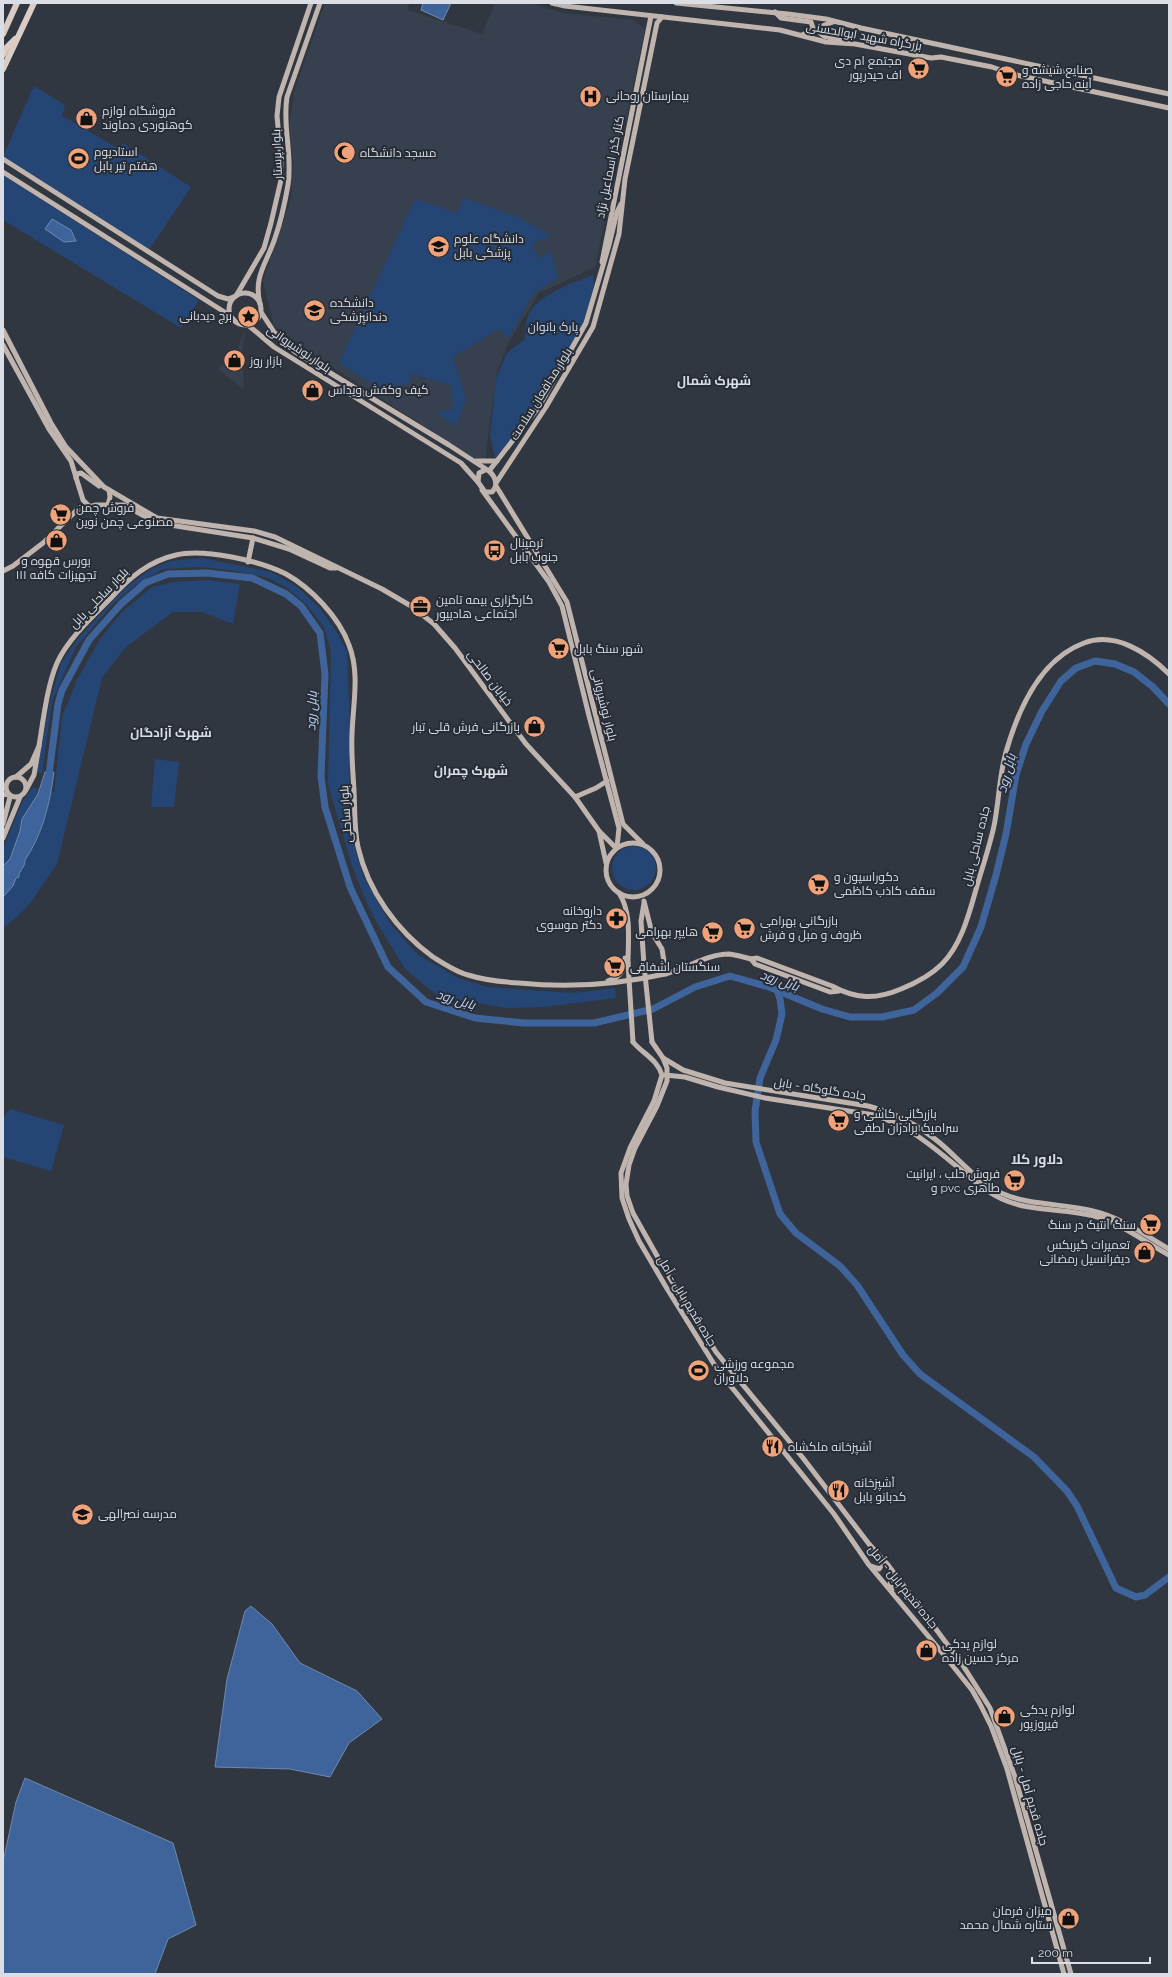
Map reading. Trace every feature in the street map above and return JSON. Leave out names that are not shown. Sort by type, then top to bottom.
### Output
[{"type":"highway","points":[[3,34],[17,3]]},
{"type":"highway","points":[[3,69],[34,3]]},
{"type":"highway","points":[[3,55],[7,47],[18,36]]},
{"type":"main road","name":"بلوار پرستار","points":[[236,296],[264,248],[272,222],[280,180],[281,162],[277,114],[279,97],[311,3]]},
{"type":"main road","name":"بلوار پرستار","points":[[260,304],[257,293],[258,279],[278,230],[288,185],[289,158],[285,113],[287,97],[320,3]]},
{"type":"main road","name":"بزرگراه شهید ابوالحسنی","points":[[552,3],[565,6],[771,29],[826,42],[858,44],[931,58],[941,56],[1012,74],[1169,108]]},
{"type":"main road","name":"بزرگراه شهید ابوالحسنی","points":[[676,3],[775,12],[836,22],[1169,94]]},
{"type":"main road","points":[[775,12],[781,18],[811,22],[813,26],[812,31],[801,35]]},
{"type":"main road","points":[[640,14],[651,16],[657,23]]},
{"type":"main road","name":"کنار گذر اسماعیل نژاد","points":[[600,275],[602,255],[651,16]]},
{"type":"main road","points":[[600,275],[617,212],[621,204],[657,23],[662,17]]},
{"type":"main road","points":[[836,22],[822,26],[820,29],[821,34],[858,44]]},
{"type":"main road","points":[[989,67],[991,56]]},
{"type":"main road","points":[[3,159],[218,296],[228,299],[249,294],[256,298],[260,304],[261,312],[257,319],[248,325],[240,324],[226,313],[3,172]]},
{"type":"main road","name":"بلوار مدافعان سلامت","points":[[496,485],[509,462],[546,407],[593,326],[619,234],[622,213],[621,204]]},
{"type":"main road","name":"بلوار مدافعان سلامت","points":[[487,471],[497,461],[538,408],[572,350],[586,324],[600,275]]},
{"type":"main road","points":[[234,320],[230,313],[230,308],[236,296]]},
{"type":"main road","name":"بلوار نوشیروانی","points":[[261,312],[274,332],[294,350],[330,374],[474,461],[487,471]]},
{"type":"main road","name":"بلوار نوشیروانی","points":[[248,325],[266,340],[461,463],[478,482]]},
{"type":"main road","name":"خيابان صالحی","points":[[3,330],[51,423],[74,460],[76,478],[83,500],[89,506]]},
{"type":"main road","points":[[266,340],[269,333],[274,332]]},
{"type":"main road","name":"خيابان صالحی","points":[[3,345],[48,429],[74,460],[106,489],[157,518],[254,532],[275,537],[305,550],[397,598],[411,606],[434,624],[455,648],[526,744],[575,797],[599,831]]},
{"type":"main road","points":[[505,450],[502,460],[505,463],[509,462]]},
{"type":"main road","points":[[461,463],[469,463],[466,456]]},
{"type":"main road","points":[[474,461],[497,461]]},
{"type":"main road","points":[[487,471],[493,475],[496,485],[492,492],[488,493],[482,490],[478,482],[479,473],[487,471]]},
{"type":"main road","points":[[76,478],[77,474],[81,473],[106,489],[110,497],[108,505]]},
{"type":"main road","name":"بلوار نوشیروانی","points":[[496,485],[567,602],[623,824],[643,844]]},
{"type":"main road","name":"بلوار نوشیروانی","points":[[482,490],[549,582],[562,606],[589,716],[620,828],[617,848]]},
{"type":"main road","points":[[116,505],[115,499],[121,498]]},
{"type":"main road","points":[[3,571],[13,566],[43,543],[77,510],[83,500]]},
{"type":"main road","name":"خيابان صالحی","points":[[77,510],[89,506],[124,505],[156,524],[253,538],[289,550],[330,568],[337,568]]},
{"type":"main road","points":[[248,562],[253,538]]},
{"type":"main road","name":"بلوار ساحلی بابل","points":[[38,746],[58,663],[76,635],[137,572],[163,559],[184,553],[222,555],[248,562]]},
{"type":"main road","name":"بلوار ساحلی","points":[[248,562],[269,566],[300,584],[335,620],[349,642],[355,664],[352,735],[358,848],[374,891],[396,924],[404,933],[435,958],[469,976],[541,986],[596,986],[666,974],[714,956],[728,954],[752,959]]},
{"type":"main road","name":"جاده ساحلی بابل","points":[[752,959],[757,958],[832,986],[838,991],[858,996],[881,996],[926,977],[949,955],[967,921],[994,827],[1006,752],[1019,717],[1046,669],[1071,648],[1101,638],[1119,641],[1147,656],[1169,674]]},
{"type":"main road","points":[[3,784],[16,777],[31,764],[38,746]]},
{"type":"main road","points":[[3,838],[20,797],[26,790],[34,775],[38,746]]},
{"type":"main road","points":[[16,777],[24,781],[26,790]]},
{"type":"main road","points":[[3,824],[10,799],[6,788],[9,781]]},
{"type":"main road","points":[[575,797],[596,788],[607,781]]},
{"type":"main road","points":[[3,795],[20,797]]},
{"type":"main road","points":[[599,831],[617,848]]},
{"type":"main road","points":[[599,831],[606,864],[606,875],[609,883],[625,902],[627,913],[628,963],[633,1042],[656,1063],[665,1075],[685,1077],[744,1094],[874,1115],[893,1121],[915,1133],[977,1183],[1003,1200],[1030,1206],[1096,1216],[1121,1227],[1169,1255]]},
{"type":"main road","points":[[611,841],[618,835]]},
{"type":"main road","points":[[606,864],[608,858],[617,848],[630,842],[643,844],[653,851],[660,864],[659,879],[648,893],[644,901],[641,921],[652,1042],[663,1058],[665,1075]]},
{"type":"main road","points":[[618,893],[633,897],[648,893]]},
{"type":"main road","points":[[644,901],[652,933],[662,949],[666,974]]},
{"type":"main road","points":[[596,986],[615,978],[622,972],[628,936]]},
{"type":"main road","name":"جاده گلوگاه - بابل","points":[[663,1058],[683,1070],[744,1087],[868,1106],[898,1116],[925,1132],[999,1192],[1024,1200],[1076,1207],[1110,1216],[1169,1249]]},
{"type":"main road","name":"جاده قدیم آمل - بابل","points":[[665,1075],[665,1088],[658,1106],[635,1148],[629,1165],[626,1184],[633,1213],[657,1256],[716,1352],[869,1544],[888,1565],[968,1672],[994,1716],[1015,1777],[1071,1974]]},
{"type":"main road","name":"جاده قدیم بابل - آمل","points":[[665,1075],[630,1148],[621,1173],[622,1198],[639,1241],[717,1369],[834,1514],[869,1564],[972,1690],[991,1726],[1007,1770],[1064,1974]]},
{"type":"main road","points":[[807,1103],[808,1096]]},
{"type":"main road","points":[[869,1544],[881,1566],[879,1569],[876,1569],[869,1564]]},
{"type":"main road","points":[[902,1584],[893,1579],[889,1582],[890,1586],[905,1608]]},
{"type":"shaded area","name":"دانشگاه علوم پزشکی بابل","points":[[325,3],[409,3],[408,10],[482,34],[495,3],[531,3],[563,13],[633,20],[645,29],[595,267],[539,293],[508,343],[497,372],[485,459],[474,458],[335,369],[274,326],[263,281],[291,199],[293,162],[290,137],[290,120],[295,89]]},
{"type":"shaded area","points":[[423,3],[451,3],[443,20],[421,10]]},
{"type":"shaded area","points":[[52,219],[71,230],[76,241],[64,242],[45,229]]},
{"type":"shaded area","name":"بازار روز","points":[[244,332],[242,353],[244,390],[218,369],[236,353]]},
{"type":"shaded area","points":[[45,772],[54,772],[48,807],[41,830],[25,860],[19,877],[16,878],[13,886],[3,897],[3,866],[10,859],[20,831],[22,819],[38,794]]},
{"type":"shaded area","points":[[251,1606],[272,1624],[300,1663],[357,1691],[382,1719],[349,1743],[330,1777],[290,1769],[215,1767],[227,1679],[245,1611]]},
{"type":"shaded area","points":[[25,1778],[173,1843],[196,1925],[168,1939],[155,1974],[3,1974],[3,1862],[16,1802]]},
{"type":"green space","points":[[34,86],[65,105],[62,117],[70,120],[119,149],[123,143],[191,187],[149,249],[3,156]]},
{"type":"green space","points":[[3,175],[199,300],[181,328],[3,220]]},
{"type":"green space","points":[[464,198],[516,216],[552,236],[532,243],[538,258],[551,252],[558,278],[534,293],[508,338],[499,329],[453,357],[466,399],[456,426],[436,413],[453,409],[451,385],[411,374],[409,384],[381,389],[339,363],[415,199],[457,213]]},
{"type":"green space","name":"پارک بانوان","points":[[593,275],[594,284],[584,324],[544,395],[526,421],[495,458],[490,436],[496,379],[507,353],[525,339],[526,324],[529,313],[537,304],[551,293]]},
{"type":"green space","points":[[202,558],[271,572],[296,586],[319,607],[336,631],[347,651],[350,727],[349,827],[363,876],[390,923],[417,954],[458,978],[487,987],[574,993],[615,988],[616,998],[543,1007],[506,1008],[439,997],[405,969],[377,923],[366,901],[352,866],[328,784],[331,652],[324,627],[306,604],[286,587],[266,577],[230,570],[199,567],[163,569],[135,585],[111,606],[76,647],[52,701],[42,774],[37,772],[50,701],[61,663],[79,637],[125,588],[151,569],[171,561]]},
{"type":"green space","points":[[208,580],[240,584],[233,624],[202,612],[173,612],[126,647],[102,678],[57,864],[31,902],[18,916],[3,928],[3,849],[22,802],[33,787],[54,792],[62,717],[77,680],[100,639],[121,613],[152,587],[174,582]]},
{"type":"green space","points":[[155,759],[179,762],[174,807],[151,807]]},
{"type":"green space","points":[[634,846],[646,850],[652,856],[656,868],[652,880],[646,886],[634,890],[622,886],[616,880],[612,868],[616,856],[622,850]]},
{"type":"green space","points":[[10,1109],[64,1125],[51,1171],[3,1157],[3,1118]]},
{"type":"waterway","name":"بابل رود","points":[[48,782],[58,704],[62,690],[89,640],[121,604],[145,583],[168,574],[207,573],[252,578],[286,594],[301,606],[320,633],[325,674],[321,776],[325,807],[350,887],[388,967],[426,1002],[475,1018],[524,1023],[594,1023],[653,1009],[695,987],[730,976],[769,987],[822,1009],[850,1017],[882,1017],[914,1010],[937,993],[963,967],[981,927],[996,875],[1006,834],[1016,775],[1026,744],[1042,711],[1061,681],[1076,668],[1095,661],[1115,664],[1134,672],[1153,687],[1169,704]]},
{"type":"waterway","points":[[777,990],[782,1014],[776,1040],[760,1078],[755,1111],[756,1142],[780,1214],[796,1233],[840,1266],[857,1285],[903,1355],[920,1374],[1034,1457],[1067,1491],[1077,1506],[1116,1588],[1136,1597],[1145,1595],[1169,1577]]},
{"type":"place","name":"مجتمع ام دی اف حیدرپور","points":[[918,68]]},
{"type":"place","name":"صنایع شیشه و آینه حاجی زاده","points":[[1007,77]]},
{"type":"place","name":"بیمارستان روحانی","points":[[590,96]]},
{"type":"place","name":"فروشگاه لوازم کوهنوردی دماوند","points":[[86,118]]},
{"type":"place","name":"مسجد دانشگاه","points":[[344,153]]},
{"type":"place","name":"استادیوم هفتم تیر بابل","points":[[78,159]]},
{"type":"place","name":"دانشگاه علوم پزشکی بابل","points":[[438,246]]},
{"type":"place","name":"دانشکده دندانپزشکی","points":[[314,310]]},
{"type":"place","name":"برج دیدبانی","points":[[248,316]]},
{"type":"place","name":"بازار روز","points":[[235,361]]},
{"type":"place","name":"کیف و‌کفش ویداس","points":[[313,390]]},
{"type":"place","name":"فروش چمن مصنوعی چمن نوین","points":[[61,515]]},
{"type":"place","name":"بورس قهوه و تجهیزات کافه ۱۱۱","points":[[56,540]]},
{"type":"place","name":"ترمینال جنوب بابل","points":[[494,550]]},
{"type":"place","name":"کارگزاری بیمه تامین اجتماعی هادیپور","points":[[420,607]]},
{"type":"place","name":"شهر سنگ بابل","points":[[559,649]]},
{"type":"place","name":"بازرگانی فرش قلی تبار","points":[[535,727]]},
{"type":"place","name":"دکوراسیون و سقف کاذب کاظمی","points":[[818,884]]},
{"type":"place","name":"داروخانه دکتر موسوی","points":[[617,918]]},
{"type":"place","name":"بازرگانی بهرامی ظروف و مبل و فرش","points":[[745,928]]},
{"type":"place","name":"هایپر بهرامی","points":[[713,932]]},
{"type":"place","name":"سنگستان اشفاقی","points":[[615,967]]},
{"type":"place","name":"بازرگانی کاشی و سرامیک برادران لطفی","points":[[839,1121]]},
{"type":"place","name":"فروش حلب ، ایرانیت و pvc طاهری","points":[[1015,1181]]},
{"type":"place","name":"سنگ آنتیک در سنگ","points":[[1151,1225]]},
{"type":"place","name":"تعمیرات گیربکس دیفرانسیل رمضانی","points":[[1145,1252]]},
{"type":"place","name":"مجموعه ورزشی دلاوران","points":[[698,1371]]},
{"type":"place","name":"آشپزخانه ملکشاه","points":[[773,1447]]},
{"type":"place","name":"آشپزخانه کدبانو بابل","points":[[838,1490]]},
{"type":"place","name":"مدرسه نصرالهی","points":[[83,1514]]},
{"type":"place","name":"لوازم یدکی مرکز حسین زاده","points":[[926,1651]]},
{"type":"place","name":"لوازم یدکی فیروزپور","points":[[1004,1717]]},
{"type":"place","name":"میزان فرمان ستاره شمال محمد","points":[[1068,1918]]},
{"type":"district","name":"شهرک شمال","points":[[714,380]]},
{"type":"district","name":"شهرک آزادگان","points":[[171,732]]},
{"type":"district","name":"شهرک چمران","points":[[471,770]]},
{"type":"district","name":"دلاور کلا","points":[[1037,1159]]}]
